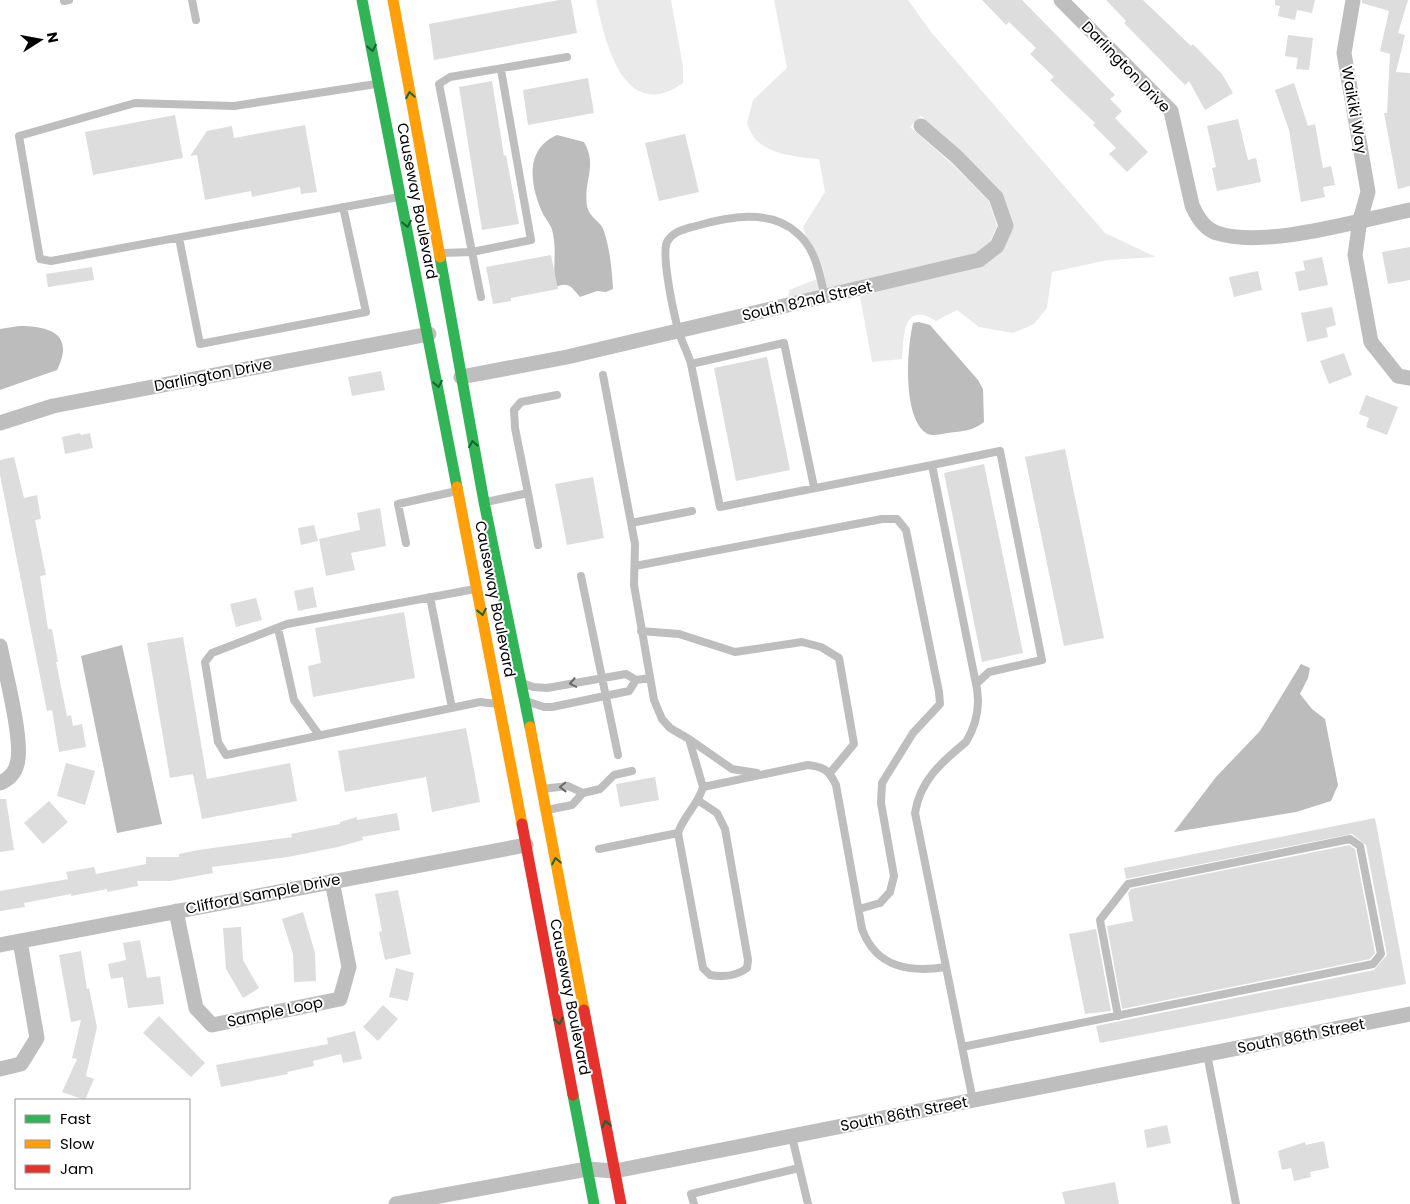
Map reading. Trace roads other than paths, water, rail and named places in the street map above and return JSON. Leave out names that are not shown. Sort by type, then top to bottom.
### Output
[{"type":"main road","name":"Causeway Boulevard","points":[[362,0],[500,704],[533,847],[594,1204]]},
{"type":"main road","name":"Causeway Boulevard","points":[[393,0],[484,502],[525,701],[621,1204]]},
{"type":"main road","points":[[379,84],[392,93]]},
{"type":"main road","points":[[424,244],[429,249],[439,252]]},
{"type":"main road","points":[[429,334],[438,342],[446,370]]},
{"type":"main road","points":[[455,408],[468,465],[484,502]]},
{"type":"main road","points":[[465,525],[478,548],[486,573],[507,679],[525,701]]},
{"type":"main road","points":[[500,704],[508,710],[514,720]]},
{"type":"main road","points":[[520,750],[533,847]]},
{"type":"main road","points":[[545,867],[548,876],[561,888]]},
{"type":"street","name":"Darlington Drive","points":[[1061,0],[1170,111],[1196,216],[1216,233],[1249,238],[1308,231],[1410,210]]},
{"type":"street","name":"Waikiki Way","points":[[1353,0],[1344,53],[1368,192],[1360,220],[1355,254],[1371,342],[1398,376],[1410,378]]},
{"type":"street","name":"South 82nd Street","points":[[461,377],[567,358],[978,260],[997,246],[1006,226],[996,197],[957,158],[921,126]]},
{"type":"street","name":"Darlington Drive","points":[[0,423],[53,406],[429,334]]},
{"type":"street","points":[[0,646],[18,741],[17,764],[8,778],[0,783]]},
{"type":"street","name":"Clifford Sample Drive","points":[[0,945],[332,881],[533,847]]},
{"type":"street","name":"Sample Loop","points":[[176,911],[196,1008],[212,1025],[340,999],[349,967],[332,881]]},
{"type":"street","points":[[0,1068],[21,1064],[37,1038],[20,942]]},
{"type":"street","name":"South 86th Street","points":[[396,1204],[587,1169],[615,1172],[1410,1014]]},
{"type":"lane","points":[[192,0],[196,20]]},
{"type":"lane","points":[[481,298],[439,84],[450,77],[501,70],[566,57]]},
{"type":"lane","points":[[439,252],[472,252],[531,240],[501,70]]},
{"type":"lane","points":[[379,84],[234,106],[135,103],[19,136],[40,259],[50,261],[401,196]]},
{"type":"lane","points":[[179,238],[200,344],[366,312],[342,207]]},
{"type":"lane","points":[[825,297],[810,246],[796,231],[773,220],[752,216],[730,216],[676,232],[667,243],[666,264],[679,331],[691,364],[720,507],[1000,451],[1042,660],[989,672],[976,684]]},
{"type":"lane","points":[[691,364],[784,343],[814,487]]},
{"type":"lane","points":[[603,375],[635,544],[634,585],[641,631],[654,700],[662,719],[670,728],[732,769],[748,773],[772,773]]},
{"type":"lane","points":[[538,545],[515,428],[514,410],[521,402],[557,395]]},
{"type":"lane","points":[[932,465],[979,695],[971,734],[966,742],[927,780],[921,790],[915,813],[973,1101]]},
{"type":"lane","points":[[406,544],[398,504],[459,491]]},
{"type":"lane","points":[[484,502],[528,493]]},
{"type":"lane","points":[[631,523],[692,512]]},
{"type":"lane","points":[[635,566],[882,519],[897,519],[906,530],[940,704],[913,734],[882,782],[881,803],[894,876],[890,892],[880,903],[859,909]]},
{"type":"lane","points":[[582,576],[618,755]]},
{"type":"lane","points":[[477,588],[278,628],[212,653],[205,662],[218,742],[226,755],[480,702],[500,704]]},
{"type":"lane","points":[[430,597],[452,708]]},
{"type":"lane","points":[[278,628],[294,700],[319,735]]},
{"type":"lane","points":[[641,631],[679,634],[735,652],[802,642],[821,647],[839,658],[854,744],[830,773]]},
{"type":"lane","points":[[521,682],[542,688],[626,674],[636,680],[650,678]]},
{"type":"lane","points":[[525,701],[544,708],[552,707],[629,691],[636,680]]},
{"type":"lane","points":[[689,740],[703,787],[700,801],[682,821],[678,833],[703,968],[710,975],[719,976],[741,973],[747,968],[748,960],[724,829],[717,813],[700,801]]},
{"type":"lane","points":[[703,787],[808,766],[823,767],[830,773],[836,784],[867,943],[884,959],[908,970],[946,967]]},
{"type":"lane","points":[[546,810],[572,805],[583,793],[600,789],[614,775],[632,771]]},
{"type":"lane","points":[[542,789],[568,786],[583,793]]},
{"type":"lane","points":[[599,849],[678,833]]},
{"type":"lane","points":[[962,1047],[1118,1016],[1373,964],[1381,954],[1360,846],[1350,839],[1128,884],[1100,920],[1118,1016]]},
{"type":"lane","points":[[1206,1054],[1236,1204]]},
{"type":"lane","points":[[792,1136],[808,1204]]},
{"type":"lane","points":[[694,1204],[691,1194],[799,1168]]}]
